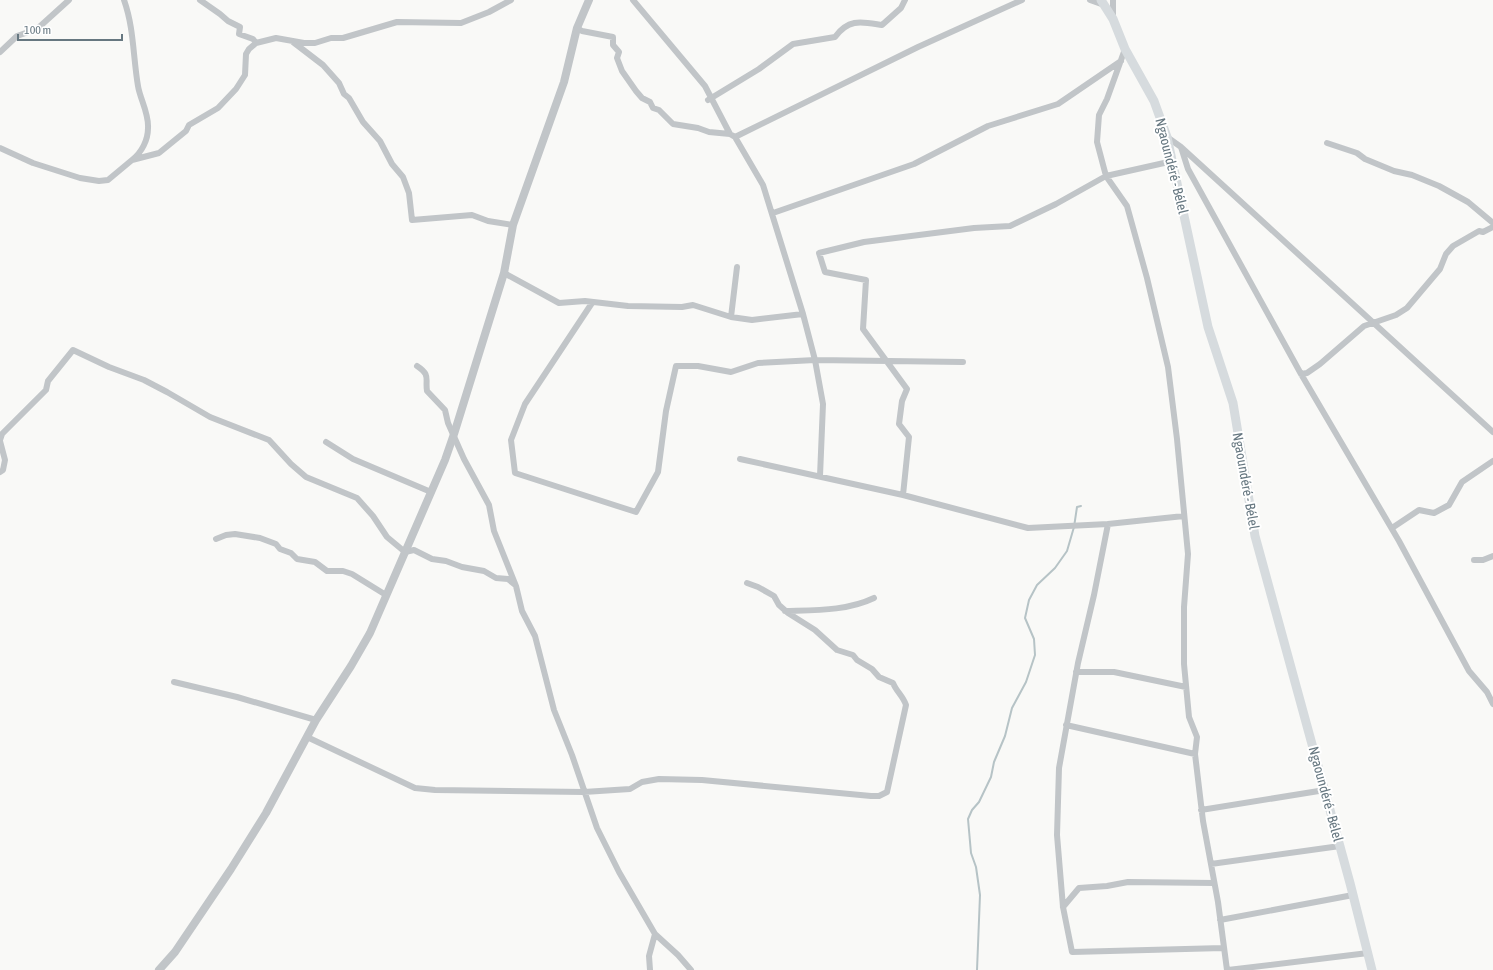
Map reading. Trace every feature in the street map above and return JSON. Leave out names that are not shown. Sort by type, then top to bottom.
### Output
[{"type":"main road","name":"Ngaoundéré - Bélel","points":[[1103,3],[1113,18],[1125,50],[1154,101],[1167,137],[1208,327],[1232,403],[1255,536],[1354,895],[1372,970]]},
{"type":"street","points":[[0,52],[17,36],[37,29],[69,0]]},
{"type":"street","points":[[0,148],[33,163],[80,178],[99,182],[108,180],[132,160],[142,148],[147,138],[148,126],[138,87],[130,18],[124,0]]},
{"type":"street","points":[[200,0],[228,21],[240,27],[239,34],[253,39],[256,43]]},
{"type":"street","points":[[132,160],[159,154],[186,131],[189,125],[218,108],[236,89],[245,75],[246,54],[256,43],[276,38],[304,43],[331,38],[343,38],[397,22],[461,22],[489,12],[511,0]]},
{"type":"street","points":[[159,970],[175,952],[231,870],[266,812],[316,720],[359,653],[370,633],[432,492],[454,434],[504,272],[513,225],[564,82],[577,28],[589,0]]},
{"type":"street","points":[[633,0],[705,86],[710,99],[763,185],[773,213],[815,360],[823,404],[820,476]]},
{"type":"street","points":[[710,99],[759,69],[792,44],[835,37],[841,29],[856,22],[882,25],[901,8],[905,0]]},
{"type":"street","points":[[577,28],[582,31],[613,37],[613,45],[619,52],[617,58],[622,71],[642,98],[650,102],[653,108],[659,110],[673,124],[733,135],[918,47],[1022,0]]},
{"type":"street","points":[[1090,0],[1103,3]]},
{"type":"street","points":[[1113,0],[1113,18]]},
{"type":"street","points":[[291,41],[322,65],[339,83],[344,94],[349,98],[363,122],[380,141],[392,164],[403,177],[409,193],[412,220],[472,214],[488,221],[513,225]]},
{"type":"street","points":[[1125,50],[1107,99],[1099,115],[1098,142],[1106,176],[1127,206],[1153,302],[1168,367],[1188,554],[1184,607],[1184,664],[1186,687],[1190,717],[1196,737],[1195,754],[1201,810],[1214,882],[1223,948],[1228,970],[1368,953]]},
{"type":"street","points":[[773,213],[914,164],[988,126],[1058,104],[1121,61]]},
{"type":"street","points":[[1167,137],[1181,147],[1493,432]]},
{"type":"street","points":[[1327,143],[1357,153],[1365,159],[1394,171],[1412,175],[1439,186],[1468,202],[1493,223]]},
{"type":"street","points":[[1181,147],[1188,169],[1301,374],[1392,528],[1469,671],[1487,692],[1493,704]]},
{"type":"street","points":[[903,494],[909,437],[899,424],[902,401],[907,389],[863,329],[866,280],[825,272],[819,253],[864,242],[974,228],[1010,226],[1056,204],[1106,176],[1173,161]]},
{"type":"street","points":[[1301,374],[1306,373],[1320,364],[1360,329],[1372,322],[1396,315],[1407,308],[1440,269],[1446,254],[1453,246],[1478,231],[1483,232],[1493,227]]},
{"type":"street","points":[[732,317],[737,267]]},
{"type":"street","points":[[504,272],[559,303],[570,301],[628,306],[682,307],[692,305],[732,317],[752,320],[803,314]]},
{"type":"street","points":[[592,302],[525,404],[511,440],[515,473],[636,512],[658,472],[666,411],[676,366],[698,366],[731,372],[758,363],[815,360],[963,362]]},
{"type":"street","points":[[0,472],[3,470],[4,460],[0,441],[2,434],[46,390],[48,381],[73,350],[108,367],[144,380],[210,417],[269,440],[291,464],[306,477],[357,498],[373,516],[387,537],[405,552]]},
{"type":"street","points":[[417,366],[425,372],[428,379],[427,391],[445,410],[448,423],[464,459],[489,505],[494,531],[516,586],[522,611],[535,636],[554,710],[596,828],[619,872],[655,934],[678,955],[691,970]]},
{"type":"street","points":[[326,442],[353,459],[432,492]]},
{"type":"street","points":[[740,459],[903,494],[1028,528],[1108,524],[1184,516]]},
{"type":"street","points":[[1392,528],[1419,510],[1434,513],[1449,505],[1462,482],[1493,461]]},
{"type":"street","points":[[1108,524],[1094,595],[1076,672],[1058,768],[1057,820],[1063,907],[1072,952],[1223,948]]},
{"type":"street","points":[[216,539],[235,534],[260,538],[276,544],[280,548],[291,553],[297,559],[315,562],[327,571],[343,571],[352,574],[386,594]]},
{"type":"street","points":[[405,552],[414,550],[432,560],[446,561],[462,567],[484,572],[496,578],[508,579],[516,586]]},
{"type":"street","points":[[1474,560],[1483,560],[1493,556]]},
{"type":"street","points":[[307,737],[415,788],[435,790],[584,792],[630,789],[642,782],[659,779],[702,780],[871,796],[879,796],[887,792],[906,705],[903,696],[895,688],[893,683],[879,678],[872,670],[857,660],[853,655],[837,650],[815,630],[785,611],[779,605],[774,596],[758,587],[747,584]]},
{"type":"street","points":[[785,611],[829,609],[874,598]]},
{"type":"street","points":[[1076,672],[1114,672],[1186,687]]},
{"type":"street","points":[[174,682],[237,697],[316,720]]},
{"type":"street","points":[[1487,692],[1493,687]]},
{"type":"street","points":[[1066,726],[1195,754]]},
{"type":"street","points":[[1201,810],[1325,790]]},
{"type":"street","points":[[1211,864],[1340,846]]},
{"type":"street","points":[[1063,907],[1079,888],[1107,886],[1128,882],[1214,882]]},
{"type":"street","points":[[1220,920],[1354,895]]},
{"type":"street","points":[[650,970],[650,956],[655,934]]},
{"type":"waterway","points":[[977,970],[980,895],[976,867],[971,853],[968,819],[972,810],[979,802],[991,777],[994,762],[1005,736],[1012,708],[1026,682],[1035,655],[1034,639],[1025,618],[1029,600],[1037,585],[1055,568],[1067,551],[1074,527],[1077,507],[1081,506]]}]
